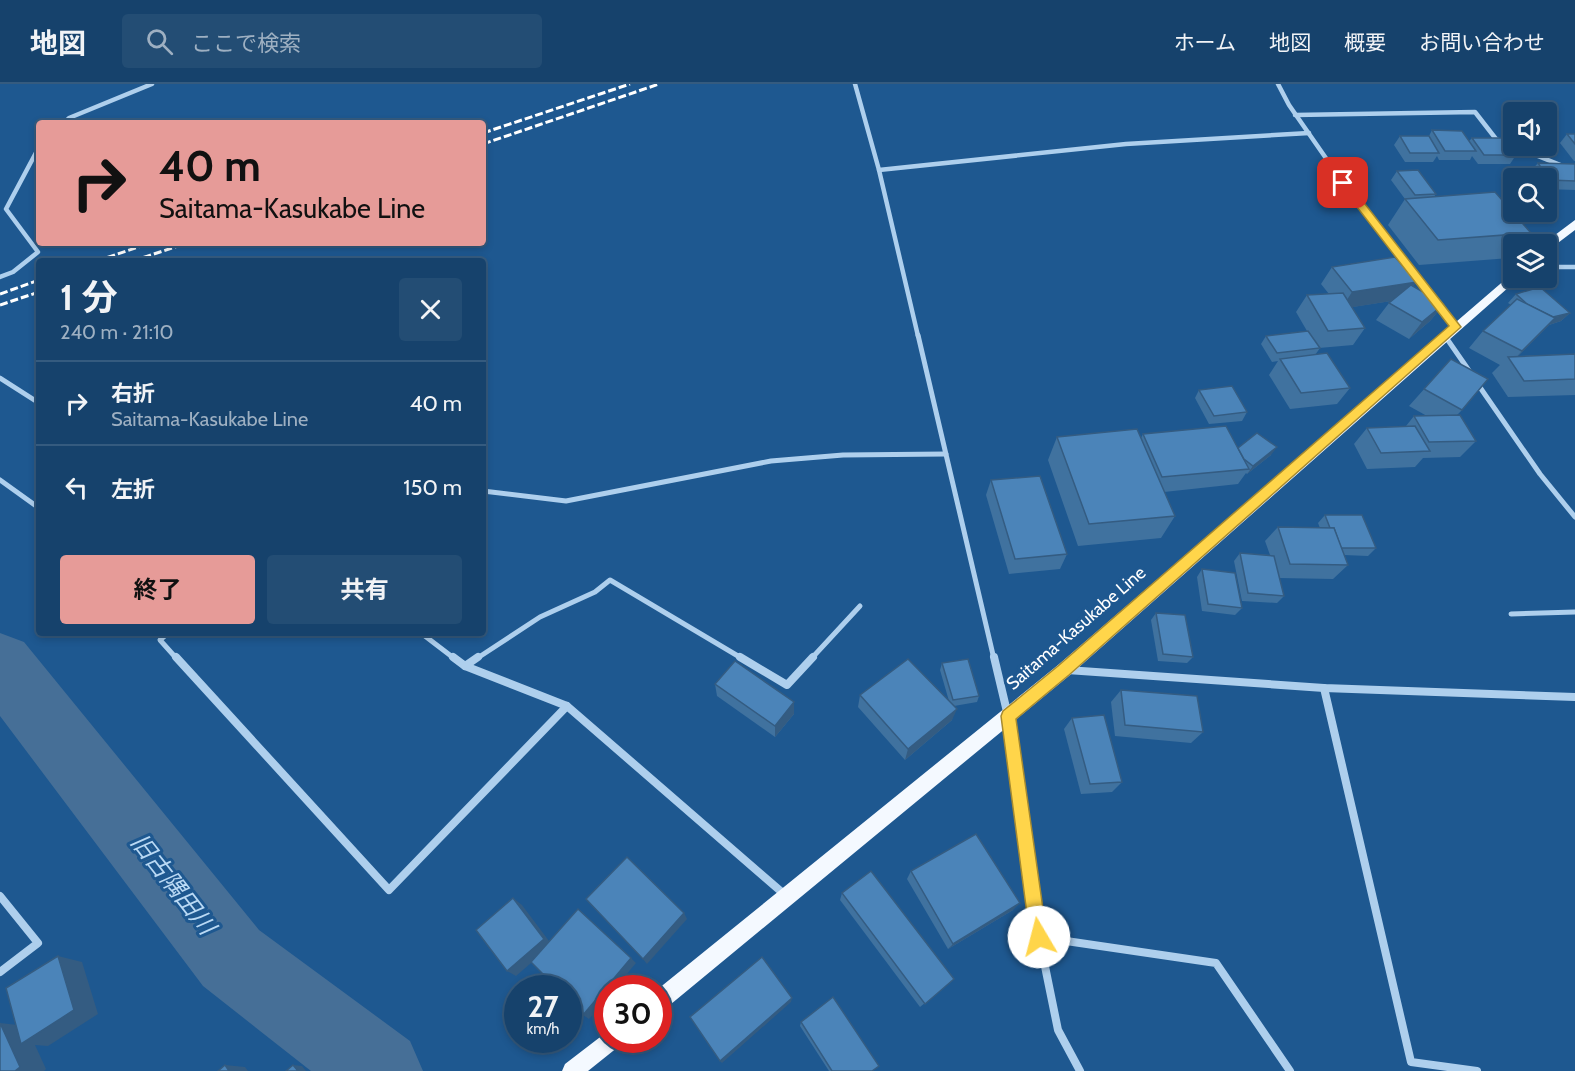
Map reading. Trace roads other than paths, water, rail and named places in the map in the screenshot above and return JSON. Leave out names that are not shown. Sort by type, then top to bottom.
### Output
[{"type":"main road","points":[[1557,239],[1575,224]]},
{"type":"main road","name":"Saitama-Kasukabe Line","points":[[672,991],[1064,670],[1503,285]]},
{"type":"main road","points":[[572,1071],[595,1053]]},
{"type":"street","points":[[67,120],[152,84]]},
{"type":"street","points":[[855,84],[879,170],[1008,716],[1039,937],[1058,1030],[1080,1071]]},
{"type":"street","points":[[1278,84],[1295,115],[1354,200],[1450,331],[1540,474],[1575,517]]},
{"type":"street","points":[[1295,115],[1475,112],[1496,139],[1575,171]]},
{"type":"street","points":[[879,170],[1126,144],[1309,133]]},
{"type":"street","points":[[0,277],[13,272],[38,252],[6,208],[36,153]]},
{"type":"street","points":[[1557,267],[1575,267]]},
{"type":"street","points":[[0,378],[36,401]]},
{"type":"street","points":[[486,491],[566,501],[771,461],[843,455],[946,454]]},
{"type":"street","points":[[0,480],[36,506]]},
{"type":"street","points":[[465,666],[540,617],[595,592],[610,580],[787,685],[860,606]]},
{"type":"street","points":[[1511,614],[1575,612]]},
{"type":"street","points":[[165,636],[160,640],[389,890],[567,706]]},
{"type":"street","points":[[425,636],[465,666],[567,706],[788,898]]},
{"type":"street","points":[[1064,670],[1324,688],[1575,697]]},
{"type":"street","points":[[1324,688],[1412,1062],[1478,1071]]},
{"type":"street","points":[[0,896],[38,943],[0,972]]},
{"type":"street","points":[[1039,937],[1216,963],[1290,1071]]},
{"type":"waterway","name":"旧古隅田川","points":[[0,663],[231,958],[380,1071]]},
{"type":"railway","points":[[486,132],[630,84]]},
{"type":"railway","points":[[486,143],[659,84]]},
{"type":"railway","points":[[106,258],[141,246]]},
{"type":"railway","points":[[142,258],[178,246]]},
{"type":"railway","points":[[0,294],[36,281]]},
{"type":"railway","points":[[0,305],[36,293]]}]
